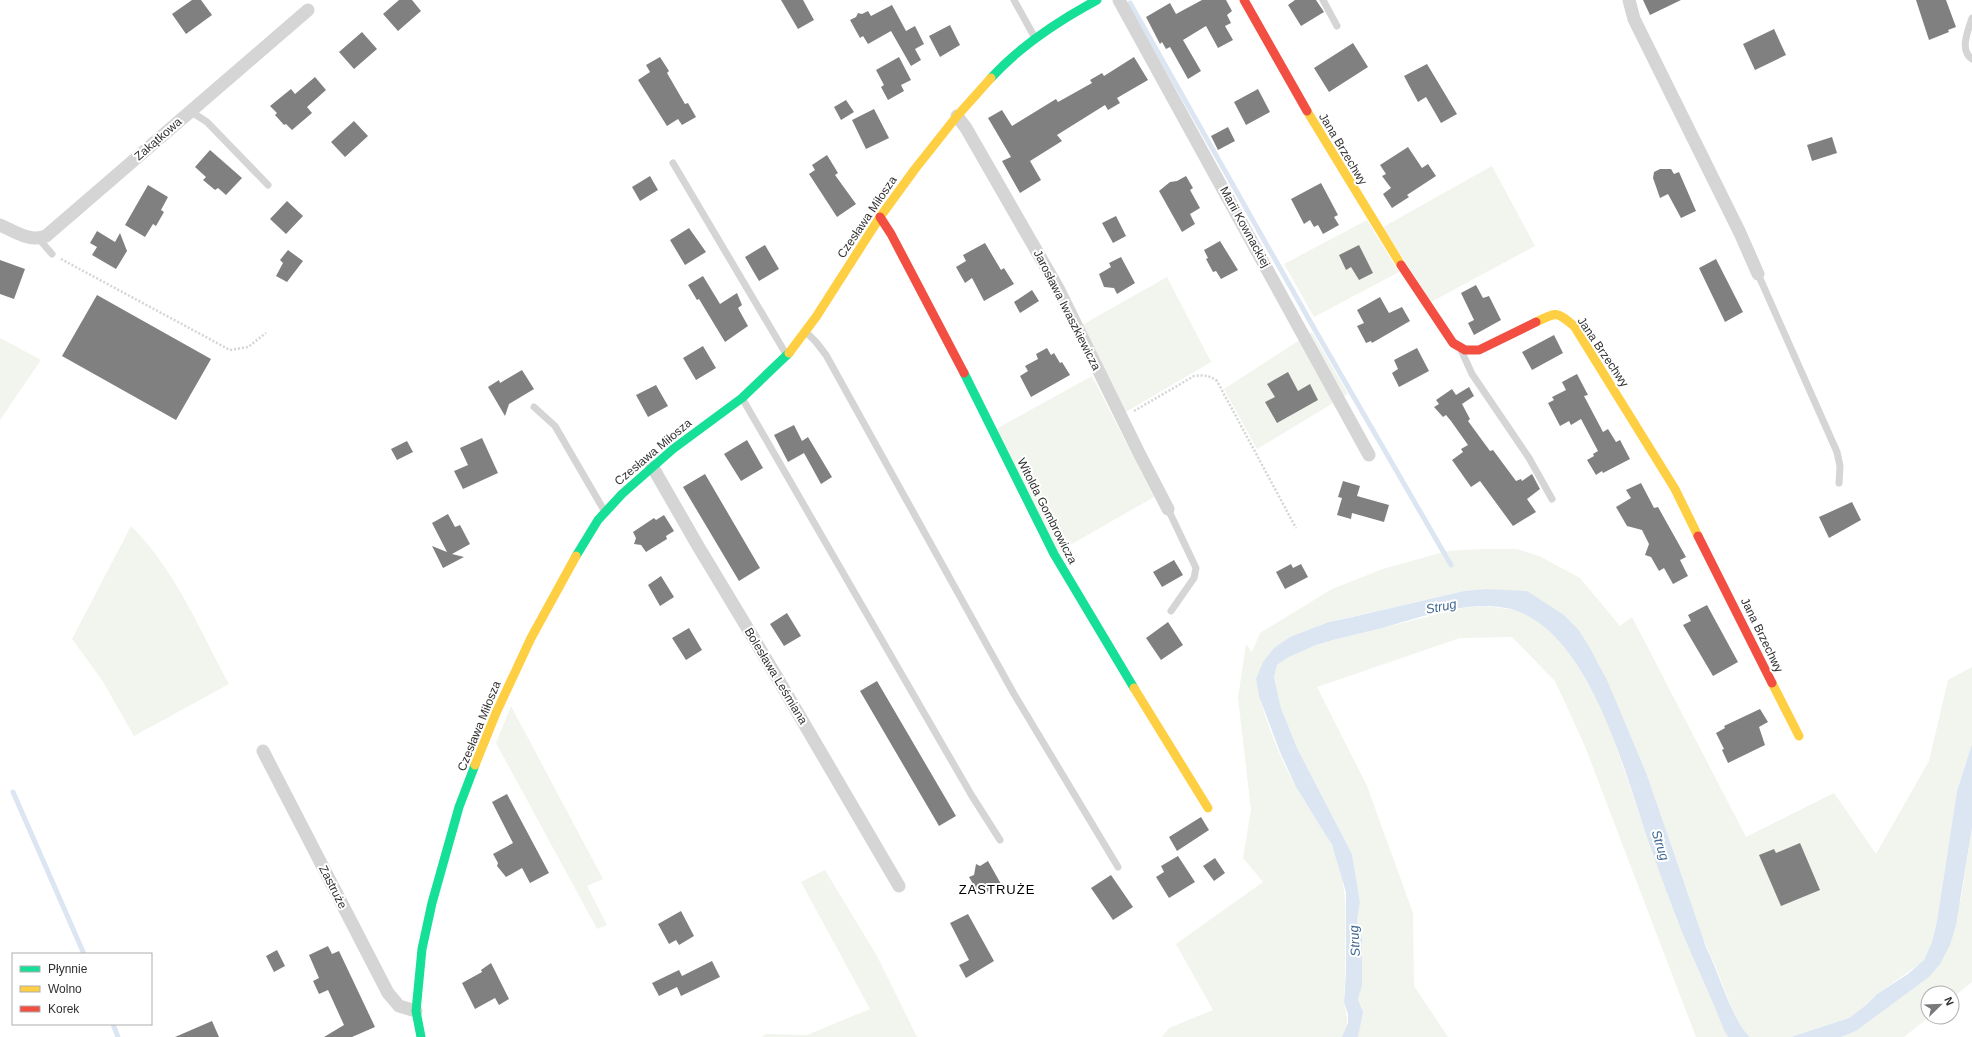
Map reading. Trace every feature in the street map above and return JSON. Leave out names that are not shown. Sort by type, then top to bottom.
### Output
[{"type":"street","name":"Czesława Miłosza","points":[[421,1037],[416,1011],[422,948],[432,903],[460,807],[496,713],[531,638],[581,547],[605,513],[622,494],[652,466],[742,398],[787,355],[805,331],[880,217],[957,116],[1008,60],[1060,20],[1097,0]]},
{"type":"street","name":"Marii Kownackiej","points":[[1120,0],[1369,455]]},
{"type":"street","name":"Jana Brzechwy","points":[[1244,0],[1320,134],[1372,221],[1453,343],[1461,350],[1470,351],[1490,346],[1553,314],[1561,316],[1574,326],[1675,489],[1798,736]]},
{"type":"street","points":[[1629,0],[1634,19],[1740,233],[1758,274]]},
{"type":"street","name":"Zakątkowa","points":[[39,239],[59,225],[308,10]]},
{"type":"street","name":"Jarosława Iwaszkiewicza","points":[[957,116],[966,128],[1059,290],[1168,509]]},
{"type":"street","name":"Witolda Gombrowicza","points":[[880,217],[891,234],[979,402],[1054,554],[1109,648],[1208,808]]},
{"type":"street","points":[[0,225],[31,238],[39,239]]},
{"type":"street","name":"Bolesława Leśmiana","points":[[652,466],[899,886]]},
{"type":"street","name":"Zastruże","points":[[262,751],[388,993],[399,1006],[416,1011]]},
{"type":"lane","points":[[1014,0],[1035,38]]},
{"type":"lane","points":[[1323,0],[1337,26]]},
{"type":"lane","points":[[1972,18],[1964,45],[1968,56],[1972,59]]},
{"type":"lane","points":[[190,111],[207,122],[268,185]]},
{"type":"lane","points":[[673,163],[787,355]]},
{"type":"lane","points":[[39,239],[52,254]]},
{"type":"lane","points":[[1758,274],[1837,452],[1840,466],[1839,483]]},
{"type":"lane","points":[[805,331],[826,355],[1014,694],[1118,867]]},
{"type":"lane","points":[[1461,350],[1472,374],[1529,458],[1552,499]]},
{"type":"lane","points":[[742,398],[968,789],[1000,840]]},
{"type":"lane","points":[[534,407],[555,426],[605,513]]},
{"type":"lane","points":[[1168,509],[1196,568],[1194,578],[1171,611]]},
{"type":"path","points":[[52,254],[230,350],[248,347],[266,333]]},
{"type":"path","points":[[1122,418],[1194,376],[1211,376],[1217,381],[1296,528]]},
{"type":"shaded area","points":[[1492,166],[1535,246],[1431,302],[1383,227]]},
{"type":"shaded area","points":[[1367,220],[1399,272],[1314,317],[1284,264]]},
{"type":"shaded area","points":[[1167,277],[1211,362],[1124,413],[1082,325]]},
{"type":"shaded area","points":[[1312,332],[1348,394],[1257,449],[1224,389]]},
{"type":"shaded area","points":[[0,338],[41,360],[0,420]]},
{"type":"shaded area","points":[[1092,376],[1154,497],[1056,553],[994,430]]},
{"type":"shaded area","points":[[131,526],[147,543],[174,581],[229,684],[134,736],[102,680],[72,639]]},
{"type":"shaded area","points":[[1517,549],[1539,556],[1580,578],[1620,626],[1632,617],[1746,837],[1834,793],[1876,854],[1929,761],[1948,680],[1972,667],[1972,744],[1957,791],[1937,921],[1932,942],[1924,961],[1877,994],[1865,1006],[1849,1018],[1791,1037],[1750,1037],[1744,1032],[1734,1014],[1698,927],[1647,775],[1599,664],[1578,629],[1564,615],[1485,589],[1464,591],[1329,622],[1311,630],[1256,679],[1258,692],[1267,720],[1284,763],[1300,794],[1331,844],[1340,868],[1343,881],[1345,907],[1344,1000],[1347,1016],[1347,1026],[1342,1037],[1162,1037],[1169,1028],[1213,1010],[1176,944],[1263,882],[1243,858],[1251,810],[1238,698],[1246,644],[1252,652],[1260,633],[1332,589],[1383,569],[1447,551]]},
{"type":"shaded area","points":[[1486,606],[1518,611],[1537,621],[1551,632],[1574,659],[1592,690],[1607,721],[1676,917],[1728,1037],[1696,1037],[1584,744],[1555,681],[1512,637],[1460,638],[1317,687],[1367,786],[1413,913],[1414,986],[1448,1037],[1358,1037],[1362,1008],[1358,999],[1362,986],[1362,937],[1357,921],[1360,902],[1352,854],[1297,748],[1281,708],[1274,677],[1277,665],[1289,657],[1316,645],[1333,640],[1463,608]]},
{"type":"shaded area","points":[[511,706],[603,879],[587,886],[607,925],[597,929],[496,743]]},
{"type":"shaded area","points":[[1972,828],[1972,982],[1960,992],[1960,985],[1920,985],[1920,1024],[1904,1037],[1841,1037],[1856,1031],[1929,977],[1961,899]]},
{"type":"shaded area","points":[[825,870],[877,956],[917,1037],[762,1037],[765,1034],[807,1035],[870,1009],[801,882]]},
{"type":"water","name":"Strug","points":[[1485,589],[1527,591],[1564,615],[1578,629],[1590,648],[1607,680],[1647,775],[1706,947],[1732,1008],[1744,1030],[1750,1037],[1728,1037],[1724,1030],[1675,915],[1609,728],[1581,671],[1564,647],[1544,627],[1522,613],[1505,608],[1487,606],[1469,607],[1431,614],[1333,640],[1316,645],[1289,657],[1277,665],[1274,677],[1281,708],[1297,748],[1352,854],[1360,902],[1357,921],[1362,937],[1362,986],[1358,999],[1363,1012],[1358,1037],[1342,1037],[1348,1023],[1348,1014],[1344,1002],[1346,973],[1346,892],[1332,845],[1296,787],[1280,752],[1259,696],[1256,679],[1263,662],[1274,648],[1290,637],[1329,622],[1464,591]]},
{"type":"water","points":[[1972,744],[1972,828],[1956,925],[1950,945],[1940,964],[1929,977],[1856,1031],[1841,1037],[1791,1037],[1849,1018],[1865,1006],[1877,994],[1908,974],[1924,960],[1932,942],[1937,921],[1957,791]]},
{"type":"building","points":[[192,0],[201,0],[212,15],[186,34],[172,14]]},
{"type":"building","points":[[399,0],[412,0],[421,11],[398,31],[383,14]]},
{"type":"building","points":[[781,0],[803,0],[814,20],[798,29]]},
{"type":"building","points":[[1202,0],[1226,0],[1232,11],[1227,15],[1231,23],[1225,26],[1233,40],[1218,48],[1206,26],[1183,40],[1201,71],[1188,79],[1170,47],[1166,49],[1162,42],[1160,44],[1146,17],[1170,3],[1176,14]]},
{"type":"building","points":[[1295,0],[1316,0],[1324,12],[1301,26],[1288,5]]},
{"type":"building","points":[[1643,0],[1681,0],[1650,15]]},
{"type":"building","points":[[1916,0],[1946,0],[1956,27],[1948,30],[1949,32],[1929,40]]},
{"type":"building","points":[[892,5],[906,31],[915,26],[924,44],[915,49],[921,60],[911,66],[891,31],[868,44],[863,36],[860,38],[850,20],[856,17],[858,13],[862,14],[868,11],[871,16]]},
{"type":"building","points":[[950,25],[960,45],[940,57],[929,36]]},
{"type":"building","points":[[1774,29],[1786,55],[1755,70],[1743,44]]},
{"type":"building","points":[[362,32],[377,49],[354,69],[339,52]]},
{"type":"building","points":[[1353,43],[1368,67],[1329,92],[1314,68]]},
{"type":"building","points":[[660,57],[669,71],[667,73],[685,104],[688,103],[696,117],[682,125],[678,119],[667,126],[638,80],[650,72],[646,65]]},
{"type":"building","points":[[899,57],[911,80],[901,85],[904,91],[888,100],[881,87],[884,85],[876,70]]},
{"type":"building","points":[[1134,57],[1148,80],[1117,98],[1120,103],[1108,110],[1105,105],[1057,135],[1062,141],[1030,161],[1041,180],[1020,193],[1002,161],[1011,157],[988,118],[1002,110],[1012,126],[1056,99],[1058,102],[1092,83],[1090,80],[1102,73],[1104,76]]},
{"type":"building","points":[[1427,64],[1457,114],[1441,123],[1426,97],[1418,102],[1404,76]]},
{"type":"building","points":[[315,77],[326,90],[307,107],[312,113],[292,130],[286,124],[284,125],[275,115],[277,113],[270,106],[291,89],[295,94]]},
{"type":"building","points":[[1258,89],[1270,112],[1246,125],[1234,102]]},
{"type":"building","points":[[846,100],[854,112],[841,120],[834,107]]},
{"type":"building","points":[[874,109],[889,138],[866,149],[852,120]]},
{"type":"building","points":[[354,121],[368,136],[345,157],[331,142]]},
{"type":"building","points":[[1228,127],[1235,141],[1218,150],[1211,136]]},
{"type":"building","points":[[1832,137],[1837,153],[1812,161],[1807,145]]},
{"type":"building","points":[[1408,147],[1422,168],[1428,164],[1436,176],[1407,195],[1409,197],[1392,208],[1383,194],[1391,188],[1382,176],[1386,174],[1380,165]]},
{"type":"building","points":[[210,150],[242,178],[226,195],[218,188],[215,190],[203,180],[206,177],[195,167]]},
{"type":"building","points":[[827,155],[838,173],[835,175],[856,204],[837,217],[809,174],[815,170],[812,165]]},
{"type":"building","points":[[1660,169],[1671,169],[1674,174],[1679,172],[1696,211],[1681,218],[1668,194],[1660,198],[1653,178],[1654,172]]},
{"type":"building","points":[[650,176],[658,190],[640,201],[632,187]]},
{"type":"building","points":[[1186,176],[1193,188],[1190,190],[1200,208],[1190,214],[1195,224],[1182,232],[1159,191],[1170,182],[1177,181]]},
{"type":"building","points":[[1321,183],[1338,215],[1334,217],[1339,225],[1323,234],[1318,225],[1314,227],[1310,220],[1304,224],[1291,199]]},
{"type":"building","points":[[148,185],[168,197],[161,210],[164,212],[156,226],[153,224],[145,237],[125,225]]},
{"type":"building","points":[[287,201],[303,216],[286,234],[270,219]]},
{"type":"building","points":[[1116,216],[1126,236],[1113,243],[1102,223]]},
{"type":"building","points":[[689,228],[706,252],[685,265],[670,240]]},
{"type":"building","points":[[97,231],[115,242],[120,233],[127,251],[116,269],[92,255],[97,247],[90,243]]},
{"type":"building","points":[[1220,241],[1238,270],[1221,279],[1216,271],[1213,272],[1206,259],[1208,258],[1204,250]]},
{"type":"building","points":[[985,243],[1001,270],[1004,268],[1014,284],[984,301],[972,278],[965,283],[956,267],[966,261],[963,255]]},
{"type":"building","points":[[765,245],[779,269],[759,281],[745,257]]},
{"type":"building","points":[[1359,245],[1373,273],[1359,280],[1351,267],[1346,270],[1339,255]]},
{"type":"building","points":[[288,250],[303,261],[287,282],[276,276],[283,263],[280,260]]},
{"type":"building","points":[[1121,257],[1135,283],[1117,294],[1114,288],[1104,287],[1099,274],[1111,267],[1109,263]]},
{"type":"building","points":[[1716,259],[1743,312],[1725,322],[1699,268]]},
{"type":"building","points":[[0,260],[25,269],[14,299],[0,294]]},
{"type":"building","points":[[703,276],[720,304],[737,293],[742,305],[738,308],[748,326],[725,342],[699,299],[697,300],[688,285]]},
{"type":"building","points":[[1476,285],[1483,298],[1489,296],[1501,320],[1474,335],[1468,323],[1474,320],[1461,293]]},
{"type":"building","points":[[1032,290],[1039,301],[1020,313],[1014,302]]},
{"type":"building","points":[[97,295],[211,359],[176,420],[62,356]]},
{"type":"building","points":[[1380,297],[1389,313],[1402,307],[1410,321],[1372,343],[1371,341],[1366,343],[1357,326],[1364,323],[1357,310]]},
{"type":"building","points":[[1554,335],[1563,353],[1532,370],[1522,352]]},
{"type":"building","points":[[703,346],[716,368],[696,380],[683,358]]},
{"type":"building","points":[[1047,348],[1051,355],[1054,353],[1060,363],[1062,362],[1070,375],[1031,397],[1020,376],[1028,371],[1025,366],[1038,359],[1036,354]]},
{"type":"building","points":[[1417,348],[1429,371],[1399,387],[1392,373],[1398,369],[1394,360]]},
{"type":"building","points":[[522,370],[534,389],[509,404],[505,416],[488,387],[499,380],[500,383]]},
{"type":"building","points":[[1288,372],[1298,391],[1310,384],[1318,400],[1277,423],[1265,402],[1275,397],[1267,384]]},
{"type":"building","points":[[1577,374],[1588,395],[1584,396],[1603,432],[1608,429],[1616,442],[1620,440],[1630,459],[1596,475],[1587,460],[1594,456],[1593,454],[1598,451],[1581,419],[1571,425],[1569,421],[1560,426],[1548,403],[1554,400],[1552,397],[1566,390],[1562,382]]},
{"type":"building","points":[[656,385],[668,406],[648,417],[636,395]]},
{"type":"building","points":[[1469,387],[1474,396],[1462,404],[1470,419],[1468,421],[1490,451],[1493,450],[1516,481],[1521,479],[1522,481],[1532,474],[1540,489],[1527,499],[1536,512],[1513,526],[1480,481],[1471,487],[1452,460],[1463,452],[1461,449],[1468,445],[1446,415],[1443,417],[1434,407],[1439,404],[1436,400],[1452,389],[1456,395]]},
{"type":"building","points":[[794,425],[802,441],[808,437],[832,477],[821,484],[804,453],[788,462],[774,435]]},
{"type":"building","points":[[482,438],[498,473],[463,489],[454,471],[468,465],[460,448]]},
{"type":"building","points":[[747,440],[763,468],[741,481],[724,454]]},
{"type":"building","points":[[407,441],[413,452],[397,460],[391,449]]},
{"type":"building","points":[[705,474],[760,568],[739,581],[683,487]]},
{"type":"building","points":[[1343,481],[1360,486],[1357,496],[1389,505],[1384,522],[1352,513],[1351,519],[1337,515],[1342,498],[1338,497]]},
{"type":"building","points":[[1641,483],[1654,508],[1658,507],[1686,557],[1680,560],[1688,576],[1673,584],[1664,568],[1659,571],[1651,557],[1645,555],[1649,544],[1642,530],[1627,526],[1616,507],[1631,498],[1626,490]]},
{"type":"building","points":[[1852,502],[1861,520],[1829,538],[1819,517]]},
{"type":"building","points":[[448,514],[455,527],[460,525],[470,544],[452,554],[464,557],[443,568],[432,546],[447,552],[432,523]]},
{"type":"building","points":[[664,515],[674,531],[666,536],[667,539],[646,552],[641,545],[634,544],[636,538],[633,532],[654,518],[656,520]]},
{"type":"building","points":[[1174,560],[1183,575],[1162,587],[1153,572]]},
{"type":"building","points":[[1291,564],[1293,568],[1301,564],[1308,577],[1285,589],[1276,572]]},
{"type":"building","points":[[661,576],[674,597],[660,606],[648,585]]},
{"type":"building","points":[[1707,605],[1738,662],[1713,676],[1683,625],[1691,621],[1688,615]]},
{"type":"building","points":[[787,613],[801,636],[784,646],[770,624]]},
{"type":"building","points":[[1168,622],[1183,645],[1161,660],[1146,638]]},
{"type":"building","points":[[689,628],[702,650],[686,660],[672,638]]},
{"type":"building","points":[[877,681],[956,816],[939,826],[860,691]]},
{"type":"building","points":[[1760,709],[1768,722],[1759,727],[1765,745],[1728,763],[1722,750],[1724,749],[1716,733],[1725,728],[1724,726]]},
{"type":"building","points":[[507,794],[549,873],[530,883],[522,868],[506,877],[497,866],[498,863],[493,854],[513,843],[492,802]]},
{"type":"building","points":[[1201,817],[1209,830],[1177,851],[1169,837]]},
{"type":"building","points":[[1800,843],[1820,890],[1781,906],[1759,855],[1774,849],[1776,853]]},
{"type":"building","points":[[1178,856],[1195,882],[1169,898],[1156,877],[1164,872],[1161,866]]},
{"type":"building","points":[[1215,858],[1225,873],[1214,881],[1203,866]]},
{"type":"building","points":[[988,861],[1001,884],[980,896],[969,877],[974,875],[976,864],[980,866]]},
{"type":"building","points":[[1111,875],[1133,907],[1113,920],[1091,888]]},
{"type":"building","points":[[681,911],[694,936],[679,945],[676,940],[669,944],[658,924]]},
{"type":"building","points":[[968,914],[994,961],[966,978],[959,965],[969,960],[950,923]]},
{"type":"building","points":[[328,946],[332,954],[339,951],[375,1027],[352,1037],[324,1037],[344,1025],[328,990],[319,994],[313,981],[319,978],[309,955]]},
{"type":"building","points":[[277,950],[285,966],[274,972],[266,956]]},
{"type":"building","points":[[712,961],[720,977],[681,996],[677,987],[659,996],[652,983],[679,970],[682,976]]},
{"type":"building","points":[[491,963],[509,999],[499,1005],[495,998],[475,1009],[462,983],[482,972],[481,970]]},
{"type":"building","points":[[212,1021],[219,1037],[175,1037]]},
{"type":"waterway","points":[[1130,3],[1315,330],[1451,565]]},
{"type":"waterway","points":[[13,792],[84,953]]},
{"type":"waterway","points":[[113,1025],[118,1037]]},
{"type":"traffic: fast","points":[[991,78],[1027,44],[1068,16],[1097,0]]},
{"type":"traffic: fast","points":[[576,556],[598,520],[622,494],[673,449],[742,398],[789,353]]},
{"type":"traffic: fast","points":[[964,373],[1054,554],[1134,688]]},
{"type":"traffic: fast","points":[[421,1037],[416,1011],[422,949],[432,903],[459,807],[475,765]]},
{"type":"traffic: slow","points":[[789,353],[816,317],[880,217],[915,169],[957,116],[991,78]]},
{"type":"traffic: slow","points":[[1307,111],[1401,265]]},
{"type":"traffic: slow","points":[[1536,322],[1548,316],[1556,315],[1560,316],[1574,326],[1675,489],[1698,536]]},
{"type":"traffic: slow","points":[[475,765],[496,713],[531,638],[576,556]]},
{"type":"traffic: slow","points":[[1772,683],[1799,736]]},
{"type":"traffic: slow","points":[[1134,688],[1208,808]]},
{"type":"traffic: jam","points":[[1244,0],[1307,111]]},
{"type":"traffic: jam","points":[[880,217],[891,234],[964,373]]},
{"type":"traffic: jam","points":[[1401,265],[1453,343],[1465,350],[1479,350],[1536,322]]},
{"type":"traffic: jam","points":[[1698,536],[1772,683]]},
{"type":"district","name":"ZASTRUŻE","points":[[997,889]]}]
